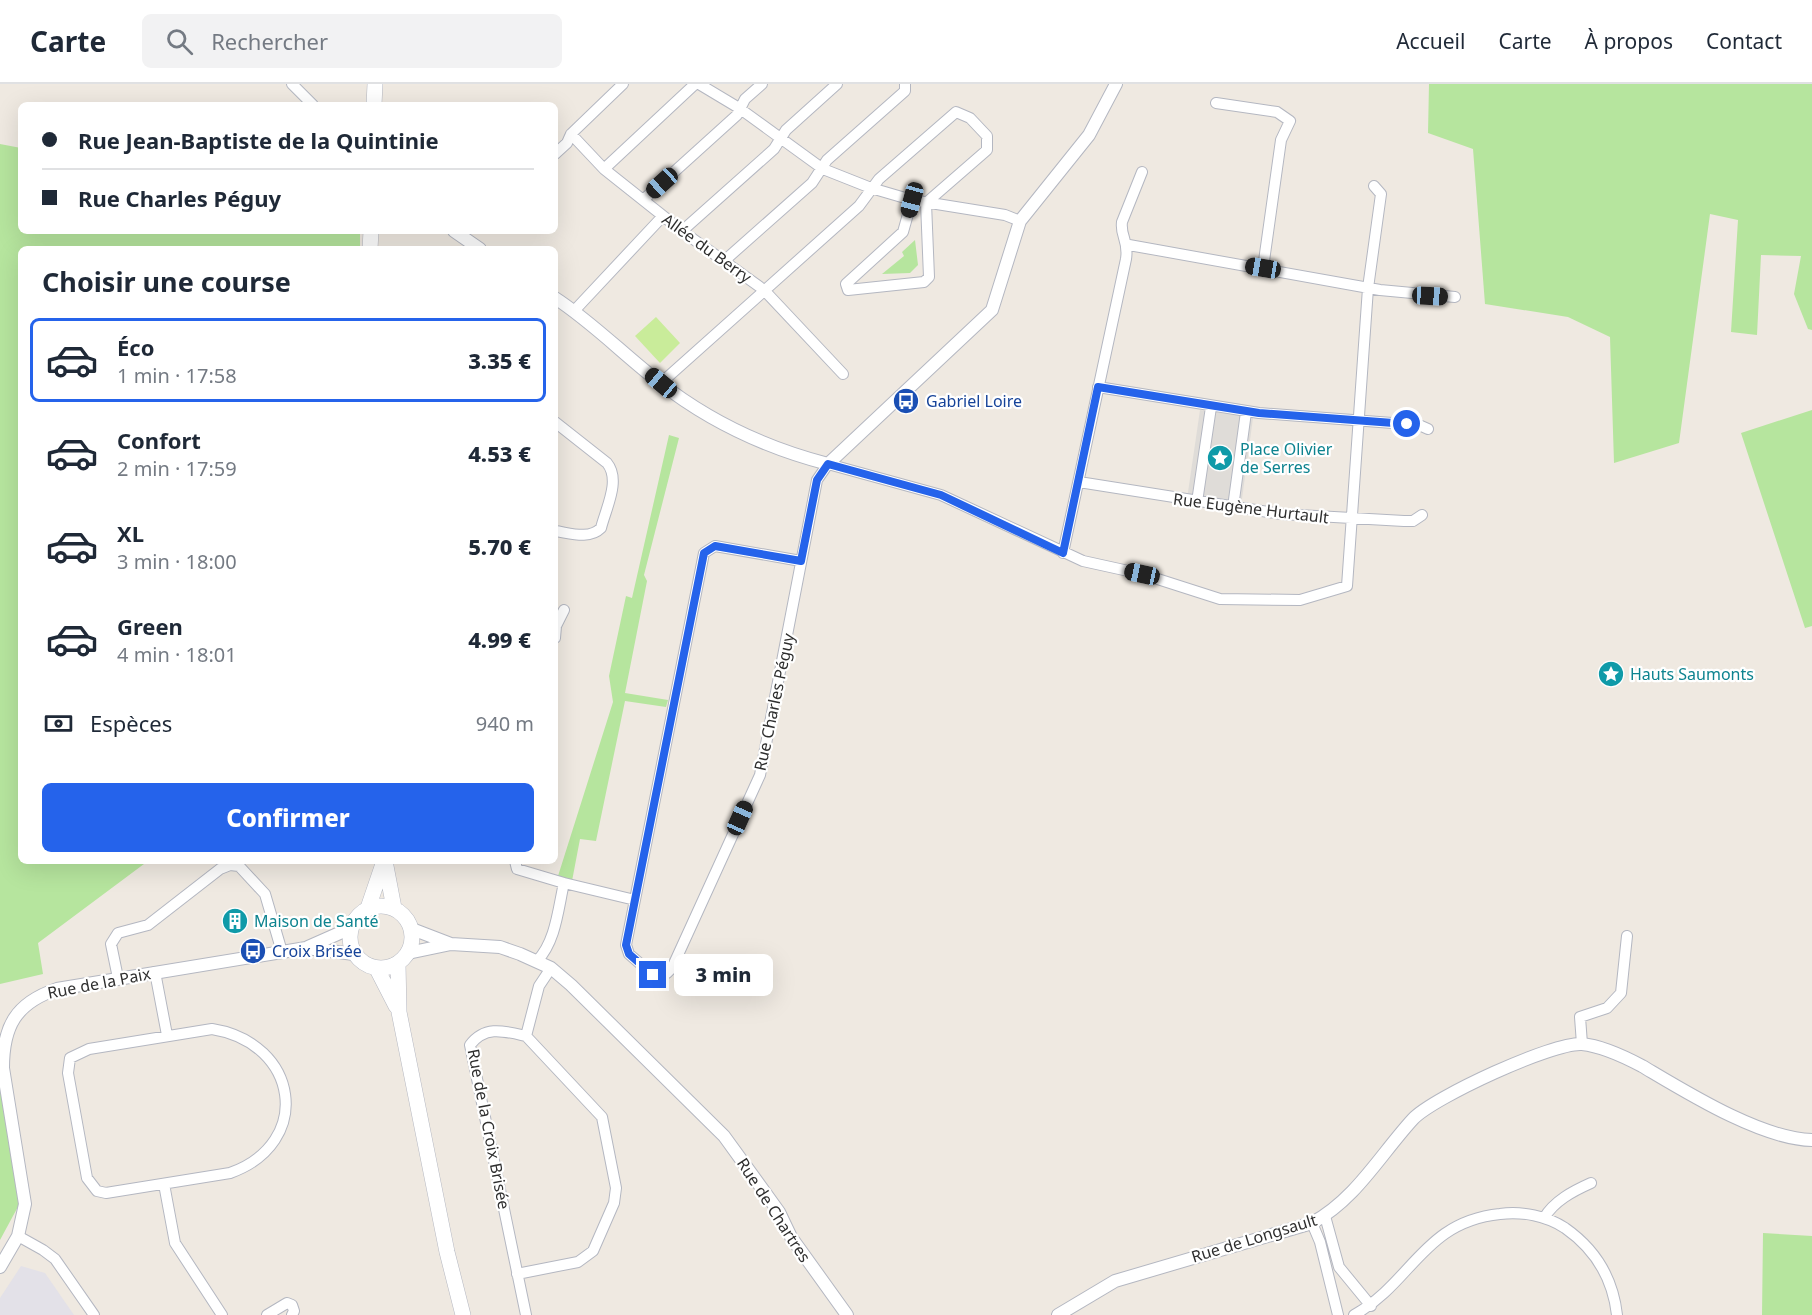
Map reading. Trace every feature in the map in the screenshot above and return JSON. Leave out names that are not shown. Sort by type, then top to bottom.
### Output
[{"type":"main road","points":[[374,102],[375,84]]},
{"type":"main road","points":[[368,908],[384,864]]},
{"type":"main road","points":[[386,864],[394,908]]},
{"type":"main road","points":[[399,1012],[377,969],[364,964],[354,954],[350,942],[351,928],[357,916],[368,908],[381,906],[394,908],[405,917],[412,929],[412,942],[403,959],[399,1012],[447,1252],[464,1315]]},
{"type":"main road","points":[[377,969],[403,959]]},
{"type":"street","points":[[292,84],[310,102]]},
{"type":"street","points":[[558,151],[567,143],[571,134],[623,84]]},
{"type":"street","points":[[604,169],[697,84],[739,108],[823,169],[871,188],[912,200],[1005,215],[1020,221]]},
{"type":"street","points":[[643,200],[737,115],[739,108],[762,84]]},
{"type":"street","points":[[682,231],[774,149],[786,130],[837,84]]},
{"type":"street","points":[[724,261],[812,183],[827,160],[905,91],[905,84]]},
{"type":"street","points":[[828,464],[993,310],[1020,221],[1089,135],[1116,84]]},
{"type":"street","points":[[1216,103],[1277,112],[1290,121],[1281,140],[1263,268]]},
{"type":"street","points":[[661,383],[859,206],[871,188],[956,112],[970,117],[987,136],[987,150],[926,203]]},
{"type":"street","name":"Allée du Berry","points":[[571,134],[604,169],[682,231],[764,290],[843,374]]},
{"type":"street","points":[[1063,553],[1129,245],[1121,230],[1122,222],[1142,172]]},
{"type":"street","points":[[558,300],[661,383],[735,432],[828,464],[941,495],[1083,561],[1142,574],[1227,600],[1300,600],[1347,586],[1368,288],[1381,194],[1374,186]]},
{"type":"street","points":[[912,200],[903,232],[846,284],[848,290],[924,282],[929,277],[926,203]]},
{"type":"street","points":[[574,311],[663,216]]},
{"type":"street","points":[[463,234],[477,246]]},
{"type":"street","points":[[1129,245],[1368,288],[1455,297]]},
{"type":"street","points":[[1098,387],[1246,411],[1359,422],[1419,425],[1428,429]]},
{"type":"street","points":[[1197,502],[1211,406]]},
{"type":"street","points":[[1233,507],[1246,411]]},
{"type":"street","points":[[558,424],[607,463],[613,470],[614,479],[601,528],[596,533],[589,535],[558,531]]},
{"type":"street","name":"Rue Charles Péguy","points":[[801,561],[715,546],[704,553],[626,949],[653,975],[667,973],[672,968],[760,775],[817,480],[828,464]]},
{"type":"street","name":"Rue Eugène Hurtault","points":[[1078,482],[1233,507],[1352,519],[1413,521],[1422,515]]},
{"type":"street","points":[[558,623],[564,610]]},
{"type":"street","points":[[516,864],[517,869],[522,871],[635,900]]},
{"type":"street","points":[[118,978],[111,944],[118,933],[148,925],[220,870],[230,865],[240,866],[265,894],[282,952]]},
{"type":"street","points":[[537,961],[546,952],[551,940],[564,883]]},
{"type":"street","name":"Rue de la Paix","points":[[0,1267],[18,1236],[25,1204],[3,1068],[7,1029],[30,1002],[42,994],[118,978],[306,948],[351,928]]},
{"type":"street","points":[[412,929],[451,944]]},
{"type":"street","points":[[1582,1044],[1580,1017],[1607,1008],[1621,993],[1628,936]]},
{"type":"street","points":[[403,959],[451,944]]},
{"type":"street","name":"Rue de Chartres","points":[[451,944],[500,947],[551,968],[698,1108],[724,1136],[779,1212],[791,1237],[847,1315]]},
{"type":"street","name":"Rue de la Paix","points":[[306,948],[354,954]]},
{"type":"street","points":[[517,1275],[578,1262],[593,1251],[614,1203],[615,1188],[602,1117],[526,1036],[539,986],[551,968]]},
{"type":"street","points":[[155,972],[167,1035]]},
{"type":"street","points":[[212,1029],[233,1033],[255,1044],[271,1059],[281,1079],[285,1118],[276,1139],[264,1156],[247,1167],[230,1173],[165,1184],[106,1193],[92,1187],[87,1178],[68,1073],[70,1058],[78,1052],[212,1029]]},
{"type":"street","name":"Rue de la Croix Brisée","points":[[526,1036],[495,1030],[477,1035],[470,1045],[526,1315]]},
{"type":"street","name":"Rue de Longsault","points":[[1058,1315],[1114,1281],[1312,1223],[1325,1216],[1338,1206],[1367,1175],[1415,1118],[1440,1099],[1555,1047],[1582,1044],[1626,1058],[1708,1104],[1767,1129],[1791,1137],[1812,1140]]},
{"type":"street","points":[[1544,1218],[1550,1209],[1575,1190],[1591,1183]]},
{"type":"street","points":[[165,1184],[175,1243],[222,1315]]},
{"type":"street","points":[[1354,1315],[1371,1306],[1386,1294],[1428,1245],[1452,1227],[1478,1216],[1516,1212],[1557,1222],[1578,1237],[1595,1256],[1608,1277],[1617,1315]]},
{"type":"street","points":[[1325,1216],[1338,1267],[1371,1306]]},
{"type":"street","points":[[1312,1223],[1320,1242],[1338,1315]]},
{"type":"street","points":[[18,1236],[55,1259],[94,1315]]},
{"type":"street","points":[[267,1315],[287,1303],[292,1305],[294,1311],[292,1315]]},
{"type":"shaded area","name":"Place Olivier de Serres","points":[[1200,410],[1253,418],[1241,506],[1187,499]]},
{"type":"shaded area","points":[[21,1266],[45,1273],[74,1315],[0,1315],[0,1298]]},
{"type":"green space","points":[[1429,84],[1812,84],[1812,330],[1808,329],[1794,294],[1801,256],[1761,255],[1757,335],[1731,332],[1738,220],[1710,214],[1679,443],[1614,463],[1610,337],[1568,317],[1485,304],[1473,149],[1428,133]]},
{"type":"green space","points":[[0,144],[18,147],[18,234],[360,234],[360,246],[18,246],[18,864],[144,864],[38,943],[43,974],[0,984]]},
{"type":"green space","points":[[915,240],[918,265],[910,273],[882,274],[904,256],[902,252]]},
{"type":"green space","points":[[656,317],[680,343],[660,363],[635,336]]},
{"type":"green space","points":[[1812,410],[1812,626],[1805,628],[1741,433]]},
{"type":"green space","points":[[669,435],[679,438],[644,575],[647,581],[625,693],[668,700],[666,707],[625,701],[596,841],[580,839],[572,881],[558,876],[613,702],[609,676],[626,596],[632,598]]},
{"type":"green space","points":[[0,1087],[20,1203],[0,1240]]},
{"type":"green space","points":[[1763,1233],[1812,1236],[1812,1315],[1762,1315]]},
{"type":"place","name":"Gabriel Loire","points":[[906,401]]},
{"type":"place","name":"Place Olivier de Serres","points":[[1220,458]]},
{"type":"place","name":"Hauts Saumonts","points":[[1611,674]]},
{"type":"place","name":"Maison de Santé","points":[[235,921]]},
{"type":"place","name":"Croix Brisée","points":[[253,951]]},
{"type":"route","points":[[653,975],[629,954],[626,945],[704,553],[709,548],[715,546],[801,561],[817,480],[828,464],[941,495],[1063,553],[1098,387],[1172,401],[1259,413],[1407,424]]}]
